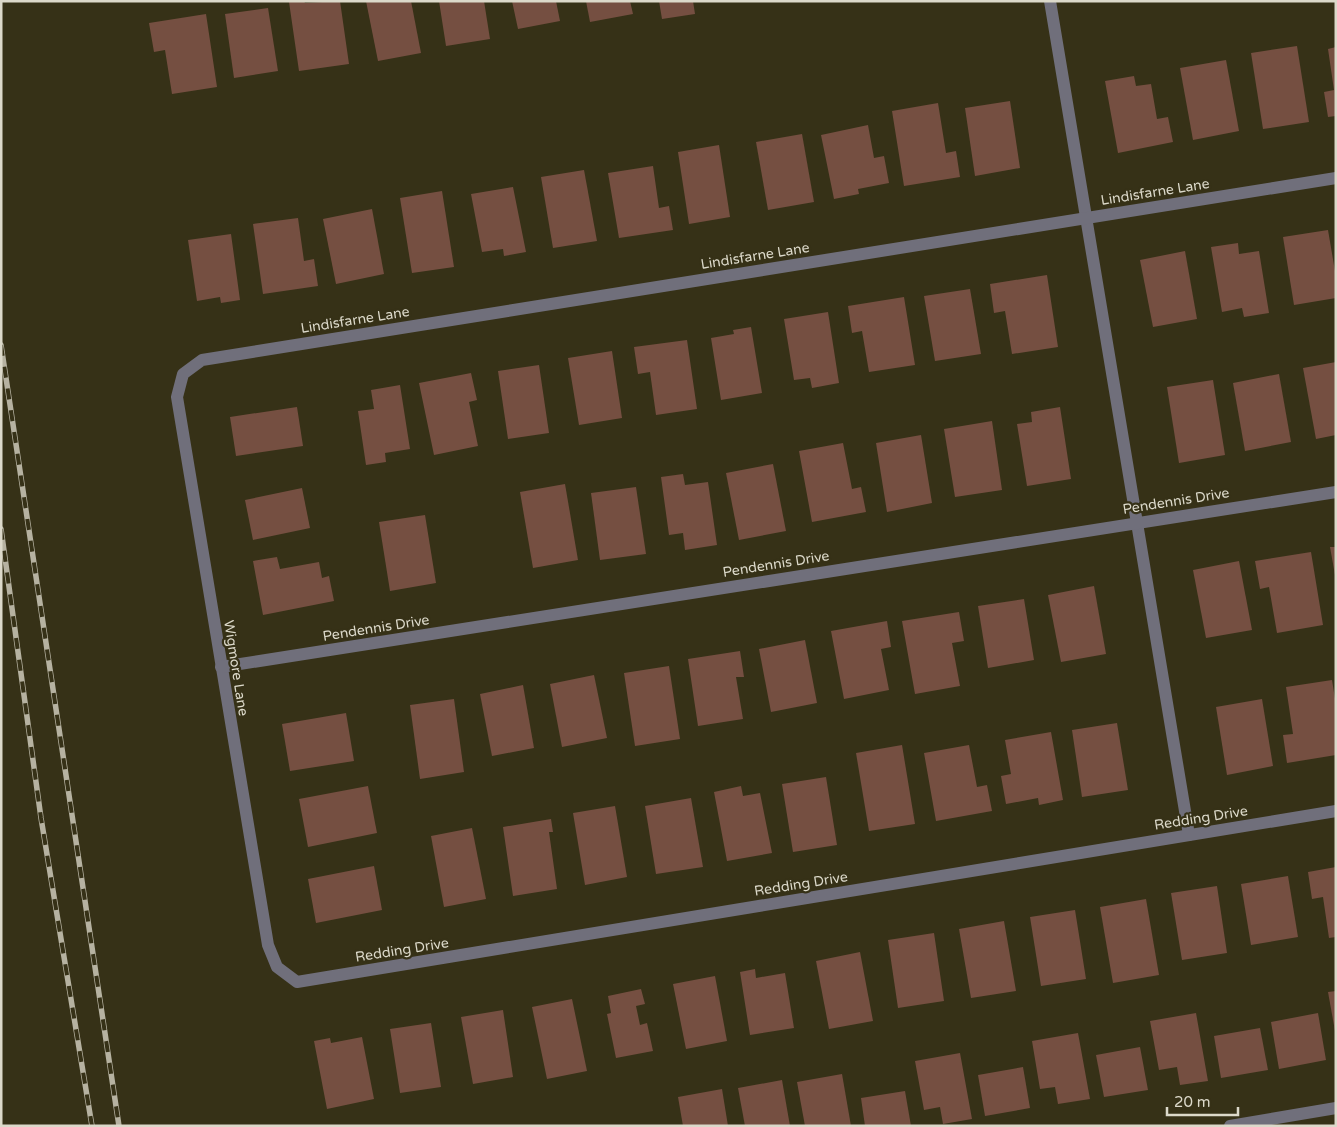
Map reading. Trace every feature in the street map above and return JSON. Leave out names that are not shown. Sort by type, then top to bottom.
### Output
[{"type":"street","points":[[1050,1],[1189,835]]},
{"type":"street","name":"Lindisfarne Lane","points":[[183,374],[202,360],[1336,178]]},
{"type":"street","name":"Wigmore Lane","points":[[183,374],[177,397],[268,945],[277,966]]},
{"type":"street","name":"Pendennis Drive","points":[[221,668],[1336,492]]},
{"type":"street","name":"Redding Drive","points":[[277,966],[297,982],[1336,811]]},
{"type":"street","points":[[1230,1126],[1336,1108]]},
{"type":"building","points":[[304,1],[305,3],[340,1],[349,64],[299,71],[289,2]]},
{"type":"building","points":[[366,1],[411,1],[421,53],[378,61]]},
{"type":"building","points":[[439,1],[484,1],[490,39],[446,46]]},
{"type":"building","points":[[512,1],[556,1],[560,21],[518,29]]},
{"type":"building","points":[[586,1],[630,1],[633,14],[590,22]]},
{"type":"building","points":[[659,1],[693,1],[695,14],[662,19]]},
{"type":"building","points":[[268,8],[278,71],[234,78],[225,14]]},
{"type":"building","points":[[206,14],[217,87],[172,94],[165,50],[154,52],[149,23]]},
{"type":"building","points":[[1297,46],[1309,122],[1263,129],[1251,53]]},
{"type":"building","points":[[1336,47],[1336,116],[1328,117],[1324,92],[1334,90],[1328,49]]},
{"type":"building","points":[[1226,60],[1239,131],[1193,140],[1180,68]]},
{"type":"building","points":[[1134,76],[1136,86],[1151,84],[1157,119],[1168,117],[1173,142],[1118,153],[1105,81]]},
{"type":"building","points":[[1010,101],[1020,168],[975,176],[965,108]]},
{"type":"building","points":[[938,103],[946,153],[956,151],[960,177],[904,186],[892,111]]},
{"type":"building","points":[[868,125],[874,158],[884,156],[889,183],[858,189],[859,194],[834,199],[821,135]]},
{"type":"building","points":[[802,134],[814,202],[768,210],[756,142]]},
{"type":"building","points":[[719,145],[730,217],[689,224],[678,152]]},
{"type":"building","points":[[653,166],[659,208],[669,206],[673,230],[619,238],[608,173]]},
{"type":"building","points":[[584,170],[597,241],[553,248],[541,177]]},
{"type":"building","points":[[513,187],[526,252],[504,256],[503,249],[482,252],[471,194]]},
{"type":"building","points":[[442,191],[454,267],[412,273],[400,198]]},
{"type":"building","points":[[372,209],[384,274],[336,284],[323,219]]},
{"type":"building","points":[[298,218],[304,261],[314,259],[318,286],[263,294],[253,224]]},
{"type":"building","points":[[1328,230],[1336,277],[1336,298],[1294,305],[1283,237]]},
{"type":"building","points":[[231,234],[240,300],[221,303],[220,297],[197,301],[188,240]]},
{"type":"building","points":[[1238,243],[1239,254],[1259,251],[1269,313],[1244,317],[1242,308],[1222,312],[1211,247]]},
{"type":"building","points":[[1185,251],[1197,319],[1153,327],[1140,260]]},
{"type":"building","points":[[1047,275],[1058,347],[1012,354],[1005,311],[994,313],[990,284]]},
{"type":"building","points":[[970,289],[981,354],[935,361],[924,296]]},
{"type":"building","points":[[904,297],[915,365],[869,372],[862,331],[852,333],[848,306]]},
{"type":"building","points":[[828,312],[839,383],[812,388],[810,378],[794,380],[784,319]]},
{"type":"building","points":[[751,327],[762,393],[721,400],[711,338],[734,334],[733,330]]},
{"type":"building","points":[[687,340],[697,409],[656,415],[650,372],[638,374],[634,347]]},
{"type":"building","points":[[612,351],[622,418],[579,425],[568,358]]},
{"type":"building","points":[[1336,362],[1336,435],[1316,439],[1303,368]]},
{"type":"building","points":[[539,365],[549,433],[508,439],[498,371]]},
{"type":"building","points":[[471,373],[477,400],[469,402],[478,446],[434,455],[419,383]]},
{"type":"building","points":[[1279,374],[1291,442],[1245,451],[1233,383]]},
{"type":"building","points":[[1213,380],[1225,455],[1179,463],[1167,387]]},
{"type":"building","points":[[400,385],[410,449],[385,453],[386,462],[366,465],[358,411],[374,409],[371,390]]},
{"type":"building","points":[[297,407],[303,446],[236,456],[230,417]]},
{"type":"building","points":[[1060,407],[1071,479],[1027,486],[1017,424],[1032,422],[1031,412]]},
{"type":"building","points":[[992,421],[1002,490],[955,497],[944,429]]},
{"type":"building","points":[[921,435],[932,503],[887,512],[876,443]]},
{"type":"building","points":[[843,443],[852,489],[861,487],[866,512],[812,522],[799,451]]},
{"type":"building","points":[[773,464],[786,531],[739,540],[726,473]]},
{"type":"building","points":[[683,474],[685,485],[708,482],[717,545],[685,550],[683,533],[669,535],[661,477]]},
{"type":"building","points":[[565,484],[578,560],[533,568],[520,492]]},
{"type":"building","points":[[636,487],[646,554],[600,560],[591,493]]},
{"type":"building","points":[[302,488],[310,528],[253,540],[245,500]]},
{"type":"building","points":[[425,515],[436,583],[390,591],[379,522]]},
{"type":"building","points":[[1330,547],[1336,547],[1336,575],[1335,575]]},
{"type":"building","points":[[1311,552],[1323,625],[1277,633],[1269,587],[1260,589],[1255,561]]},
{"type":"building","points":[[277,557],[280,569],[319,562],[322,578],[329,576],[334,601],[263,615],[253,561]]},
{"type":"building","points":[[1239,561],[1252,630],[1206,638],[1193,570]]},
{"type":"building","points":[[1094,586],[1106,654],[1061,662],[1048,595]]},
{"type":"building","points":[[1024,599],[1034,660],[988,668],[978,606]]},
{"type":"building","points":[[959,612],[964,641],[952,643],[960,686],[915,694],[902,621]]},
{"type":"building","points":[[887,621],[891,647],[881,649],[889,690],[844,699],[831,631]]},
{"type":"building","points":[[805,640],[817,703],[771,712],[759,649]]},
{"type":"building","points":[[740,651],[744,677],[736,677],[743,719],[698,726],[688,659]]},
{"type":"building","points":[[669,666],[680,739],[635,746],[624,673]]},
{"type":"building","points":[[594,675],[607,738],[562,747],[550,684]]},
{"type":"building","points":[[1332,680],[1336,705],[1336,755],[1287,763],[1283,735],[1293,734],[1286,687]]},
{"type":"building","points":[[523,685],[534,748],[492,756],[480,694]]},
{"type":"building","points":[[454,699],[464,772],[420,779],[410,705]]},
{"type":"building","points":[[1262,699],[1273,766],[1227,775],[1216,707]]},
{"type":"building","points":[[346,713],[354,761],[290,771],[282,724]]},
{"type":"building","points":[[1117,723],[1128,790],[1082,797],[1072,730]]},
{"type":"building","points":[[1051,732],[1063,800],[1039,805],[1038,798],[1006,804],[1001,776],[1011,774],[1005,740]]},
{"type":"building","points":[[902,745],[915,824],[869,831],[856,753]]},
{"type":"building","points":[[969,745],[977,787],[987,785],[992,811],[936,821],[924,753]]},
{"type":"building","points":[[826,777],[837,845],[793,852],[782,784]]},
{"type":"building","points":[[368,786],[377,833],[308,847],[299,799]]},
{"type":"building","points":[[741,786],[743,796],[760,793],[772,853],[727,861],[714,792]]},
{"type":"building","points":[[691,798],[703,867],[656,874],[645,806]]},
{"type":"building","points":[[615,806],[627,877],[585,885],[573,813]]},
{"type":"building","points":[[551,819],[553,832],[549,832],[557,889],[513,896],[503,827]]},
{"type":"building","points":[[472,828],[486,899],[444,907],[431,836]]},
{"type":"building","points":[[374,866],[382,910],[316,923],[308,879]]},
{"type":"building","points":[[1336,867],[1336,937],[1329,938],[1323,897],[1312,899],[1308,872]]},
{"type":"building","points":[[1288,876],[1298,937],[1251,945],[1241,884]]},
{"type":"building","points":[[1217,886],[1227,953],[1182,960],[1171,893]]},
{"type":"building","points":[[1146,899],[1159,975],[1113,983],[1100,907]]},
{"type":"building","points":[[1075,910],[1086,979],[1041,986],[1030,917]]},
{"type":"building","points":[[1004,921],[1016,991],[971,998],[959,929]]},
{"type":"building","points":[[934,933],[944,1001],[898,1008],[888,940]]},
{"type":"building","points":[[860,952],[873,1021],[829,1029],[816,961]]},
{"type":"building","points":[[755,969],[756,978],[785,973],[794,1028],[750,1035],[740,972]]},
{"type":"building","points":[[715,976],[727,1041],[686,1049],[673,984]]},
{"type":"building","points":[[641,989],[645,1004],[636,1006],[640,1025],[647,1023],[653,1051],[616,1058],[607,1014],[611,1013],[608,996]]},
{"type":"building","points":[[1336,991],[1336,1031],[1335,1031],[1328,992]]},
{"type":"building","points":[[572,999],[587,1071],[547,1079],[532,1007]]},
{"type":"building","points":[[503,1010],[513,1077],[473,1084],[461,1017]]},
{"type":"building","points":[[1196,1013],[1208,1081],[1180,1085],[1177,1067],[1159,1070],[1150,1021]]},
{"type":"building","points":[[1318,1013],[1326,1060],[1279,1069],[1271,1022]]},
{"type":"building","points":[[431,1023],[441,1087],[400,1093],[390,1029]]},
{"type":"building","points":[[1260,1028],[1268,1070],[1221,1078],[1214,1036]]},
{"type":"building","points":[[1078,1033],[1090,1099],[1058,1104],[1055,1087],[1040,1089],[1032,1041]]},
{"type":"building","points":[[362,1037],[374,1099],[327,1109],[314,1041],[330,1038],[331,1043]]},
{"type":"building","points":[[1140,1047],[1148,1090],[1104,1097],[1096,1055]]},
{"type":"building","points":[[960,1053],[972,1119],[943,1124],[940,1107],[924,1110],[915,1061]]},
{"type":"building","points":[[1023,1067],[1030,1108],[985,1116],[978,1075]]},
{"type":"building","points":[[842,1074],[851,1126],[805,1126],[797,1082]]},
{"type":"building","points":[[782,1080],[790,1126],[745,1126],[738,1088]]},
{"type":"building","points":[[722,1089],[728,1126],[683,1126],[678,1097]]},
{"type":"building","points":[[905,1091],[911,1126],[865,1126],[861,1098]]},
{"type":"railway","points":[[1,345],[119,1126]]},
{"type":"railway","points":[[1,529],[41,818],[92,1126]]}]
